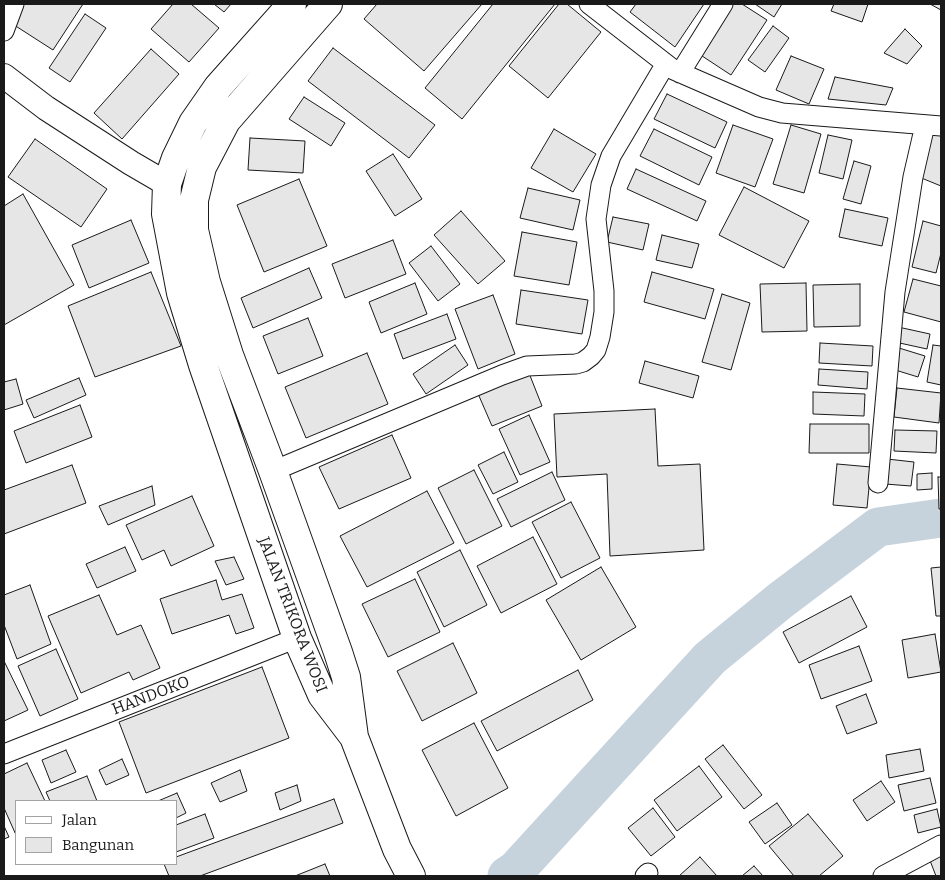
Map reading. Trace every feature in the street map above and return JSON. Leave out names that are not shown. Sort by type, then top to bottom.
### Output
[{"type":"highway","name":"JALAN TRIKORA WOSI","points":[[292,4],[218,87],[193,123],[176,158],[167,184],[166,214],[181,293],[203,365],[297,638],[322,696],[354,737]]},
{"type":"highway","name":"JALAN TRIKORA WOSI","points":[[328,4],[226,121],[202,167],[194,200],[194,230],[206,282],[229,355],[273,471],[346,677],[354,737]]},
{"type":"highway","points":[[354,737],[397,849],[411,876]]},
{"type":"street","points":[[4,31],[14,4]]},
{"type":"street","points":[[589,4],[673,69],[759,107],[782,112],[933,125],[913,177],[895,292],[878,483]]},
{"type":"street","points":[[273,471],[502,375],[527,366],[576,364],[583,362],[591,356],[596,350],[600,337],[604,312],[604,290],[596,219],[601,185],[611,156],[673,69],[723,4]]},
{"type":"street","points":[[4,76],[46,108],[167,184]]},
{"type":"street","name":"HANDOKO","points":[[4,754],[297,638]]},
{"type":"street","points":[[883,876],[941,846]]},
{"type":"building","points":[[24,4],[83,4],[53,50],[11,23]]},
{"type":"building","points":[[173,4],[191,4],[219,28],[189,62],[151,29]]},
{"type":"building","points":[[214,4],[231,4],[224,12]]},
{"type":"building","points":[[377,4],[482,4],[424,71],[364,19]]},
{"type":"building","points":[[493,4],[555,4],[462,119],[425,88]]},
{"type":"building","points":[[559,4],[567,4],[601,32],[548,98],[509,66]]},
{"type":"building","points":[[636,4],[704,4],[675,47],[630,12]]},
{"type":"building","points":[[729,4],[742,4],[767,20],[731,75],[696,52]]},
{"type":"building","points":[[755,4],[782,4],[774,17]]},
{"type":"building","points":[[834,4],[868,4],[862,22],[831,11]]},
{"type":"building","points":[[930,4],[941,4],[941,10]]},
{"type":"building","points":[[85,14],[106,28],[70,82],[49,68]]},
{"type":"building","points":[[773,26],[789,38],[765,72],[748,60]]},
{"type":"building","points":[[905,29],[922,46],[907,64],[884,53]]},
{"type":"building","points":[[333,48],[435,125],[409,158],[308,81]]},
{"type":"building","points":[[151,49],[179,74],[122,139],[94,113]]},
{"type":"building","points":[[791,56],[824,69],[809,104],[776,90]]},
{"type":"building","points":[[835,77],[893,88],[886,105],[828,99]]},
{"type":"building","points":[[667,94],[727,122],[715,148],[654,119]]},
{"type":"building","points":[[304,97],[345,123],[331,146],[289,119]]},
{"type":"building","points":[[733,125],[773,139],[755,187],[716,173]]},
{"type":"building","points":[[791,125],[821,134],[804,193],[773,184]]},
{"type":"building","points":[[554,129],[596,154],[573,192],[531,168]]},
{"type":"building","points":[[654,129],[712,157],[699,185],[640,156]]},
{"type":"building","points":[[929,130],[941,134],[941,186],[914,175]]},
{"type":"building","points":[[828,135],[852,140],[843,179],[819,173]]},
{"type":"building","points":[[250,138],[305,141],[303,173],[248,170]]},
{"type":"building","points":[[35,139],[107,189],[81,227],[8,177]]},
{"type":"building","points":[[393,154],[422,199],[395,216],[366,171]]},
{"type":"building","points":[[854,161],[871,166],[861,204],[843,199]]},
{"type":"building","points":[[636,169],[706,201],[697,221],[627,189]]},
{"type":"building","points":[[299,179],[327,246],[264,272],[237,205]]},
{"type":"building","points":[[744,187],[809,221],[784,268],[719,235]]},
{"type":"building","points":[[528,188],[580,200],[573,230],[520,218]]},
{"type":"building","points":[[23,194],[74,285],[4,325],[4,206]]},
{"type":"building","points":[[845,209],[888,218],[882,246],[839,237]]},
{"type":"building","points":[[461,211],[505,261],[478,284],[434,235]]},
{"type":"building","points":[[613,217],[649,224],[643,250],[607,242]]},
{"type":"building","points":[[131,220],[149,263],[89,288],[72,245]]},
{"type":"building","points":[[923,221],[941,226],[941,253],[936,273],[912,267]]},
{"type":"building","points":[[522,232],[577,242],[569,285],[514,276]]},
{"type":"building","points":[[662,235],[699,244],[692,268],[656,260]]},
{"type":"building","points":[[393,240],[406,274],[345,298],[332,264]]},
{"type":"building","points":[[431,246],[460,284],[438,301],[409,263]]},
{"type":"building","points":[[309,268],[322,298],[253,328],[241,298]]},
{"type":"building","points":[[151,272],[181,346],[95,377],[68,306]]},
{"type":"building","points":[[652,272],[714,289],[705,319],[644,302]]},
{"type":"building","points":[[913,279],[941,286],[941,322],[904,312]]},
{"type":"building","points":[[415,283],[427,314],[381,333],[369,302]]},
{"type":"building","points":[[806,283],[807,331],[762,332],[760,284]]},
{"type":"building","points":[[860,284],[860,326],[814,327],[813,285]]},
{"type":"building","points":[[521,290],[588,300],[582,334],[516,324]]},
{"type":"building","points":[[722,294],[750,303],[731,370],[702,362]]},
{"type":"building","points":[[493,295],[515,354],[478,369],[455,309]]},
{"type":"building","points":[[447,314],[456,339],[403,359],[394,334]]},
{"type":"building","points":[[308,318],[323,356],[278,374],[263,336]]},
{"type":"building","points":[[898,327],[930,334],[927,349],[895,342]]},
{"type":"building","points":[[820,343],[873,346],[872,366],[819,363]]},
{"type":"building","points":[[455,345],[468,365],[426,394],[413,374]]},
{"type":"building","points":[[933,345],[941,346],[941,385],[927,382]]},
{"type":"building","points":[[899,348],[925,356],[918,377],[892,369]]},
{"type":"building","points":[[367,353],[388,404],[306,438],[285,387]]},
{"type":"building","points":[[645,361],[699,376],[693,398],[639,383]]},
{"type":"building","points":[[527,368],[542,406],[492,426],[476,389]]},
{"type":"building","points":[[819,369],[868,372],[867,389],[818,385]]},
{"type":"building","points":[[79,378],[86,395],[34,418],[26,400]]},
{"type":"building","points":[[16,379],[23,404],[4,410],[4,382]]},
{"type":"building","points":[[897,388],[941,393],[939,423],[894,417]]},
{"type":"building","points":[[813,392],[865,394],[864,416],[813,414]]},
{"type":"building","points":[[80,405],[92,437],[26,463],[14,431]]},
{"type":"building","points":[[655,409],[658,466],[700,464],[704,550],[610,556],[607,474],[557,477],[554,414]]},
{"type":"building","points":[[529,415],[550,462],[520,475],[499,429]]},
{"type":"building","points":[[810,424],[869,424],[869,453],[809,453]]},
{"type":"building","points":[[895,430],[937,431],[936,453],[894,451]]},
{"type":"building","points":[[392,435],[411,478],[339,509],[319,467]]},
{"type":"building","points":[[504,452],[518,482],[493,494],[478,465]]},
{"type":"building","points":[[887,459],[914,462],[911,486],[885,484]]},
{"type":"building","points":[[837,464],[871,467],[867,508],[833,505]]},
{"type":"building","points":[[72,465],[86,503],[4,534],[4,490]]},
{"type":"building","points":[[474,470],[502,526],[466,544],[438,488]]},
{"type":"building","points":[[552,472],[565,500],[511,527],[497,499]]},
{"type":"building","points":[[932,473],[932,489],[917,490],[917,474]]},
{"type":"building","points":[[938,477],[941,477],[941,509],[939,509]]},
{"type":"building","points":[[152,486],[155,505],[108,525],[99,506]]},
{"type":"building","points":[[427,491],[454,543],[367,587],[340,536]]},
{"type":"building","points":[[192,496],[214,546],[171,566],[164,550],[142,560],[126,525]]},
{"type":"building","points":[[571,502],[600,558],[561,578],[532,522]]},
{"type":"building","points":[[533,537],[557,584],[501,613],[477,566]]},
{"type":"building","points":[[125,547],[136,571],[97,588],[86,564]]},
{"type":"building","points":[[460,550],[487,605],[444,627],[417,572]]},
{"type":"building","points":[[234,557],[244,579],[226,585],[215,561]]},
{"type":"building","points":[[601,567],[636,627],[581,660],[546,600]]},
{"type":"building","points":[[941,567],[941,616],[936,616],[931,568]]},
{"type":"building","points":[[415,579],[440,632],[388,657],[362,604]]},
{"type":"building","points":[[216,580],[222,600],[242,594],[254,628],[236,634],[229,615],[172,634],[160,599]]},
{"type":"building","points":[[30,585],[51,644],[17,659],[4,625],[4,595]]},
{"type":"building","points":[[99,595],[117,635],[141,625],[160,668],[133,680],[129,672],[81,693],[48,616]]},
{"type":"building","points":[[851,596],[867,627],[799,663],[783,632]]},
{"type":"building","points":[[935,634],[941,672],[908,678],[902,640]]},
{"type":"building","points":[[453,643],[477,693],[422,721],[397,671]]},
{"type":"building","points":[[859,646],[872,681],[821,699],[809,665]]},
{"type":"building","points":[[56,649],[78,699],[40,716],[18,666]]},
{"type":"building","points":[[4,661],[28,710],[4,721]]},
{"type":"building","points":[[262,667],[289,738],[146,793],[119,722]]},
{"type":"building","points":[[578,670],[593,700],[497,751],[481,721]]},
{"type":"building","points":[[866,694],[877,723],[847,734],[836,706]]},
{"type":"building","points":[[474,723],[508,788],[456,816],[422,750]]},
{"type":"building","points":[[723,745],[762,795],[744,809],[705,759]]},
{"type":"building","points":[[920,749],[924,771],[889,778],[886,755]]},
{"type":"building","points":[[66,750],[76,772],[51,783],[42,760]]},
{"type":"building","points":[[122,759],[129,775],[106,785],[99,770]]},
{"type":"building","points":[[27,763],[45,800],[15,800],[15,833],[4,808],[4,774]]},
{"type":"building","points":[[699,766],[722,797],[677,831],[654,800]]},
{"type":"building","points":[[240,770],[247,791],[220,802],[211,783]]},
{"type":"building","points":[[87,776],[97,800],[50,800],[46,792]]},
{"type":"building","points":[[930,778],[936,803],[904,811],[898,785]]},
{"type":"building","points":[[881,781],[895,802],[867,821],[853,800]]},
{"type":"building","points":[[297,785],[301,801],[280,810],[275,793]]},
{"type":"building","points":[[177,793],[186,813],[178,817],[178,800],[160,800]]},
{"type":"building","points":[[334,799],[343,823],[200,876],[169,876],[164,865],[178,865],[178,856]]},
{"type":"building","points":[[777,803],[792,825],[765,844],[749,822]]},
{"type":"building","points":[[653,808],[675,837],[651,856],[628,828]]},
{"type":"building","points":[[937,809],[941,827],[918,833],[914,815]]},
{"type":"building","points":[[205,814],[214,838],[178,851],[178,824]]},
{"type":"building","points":[[808,814],[843,856],[819,876],[794,876],[769,846]]},
{"type":"building","points":[[4,826],[9,837],[4,839]]},
{"type":"building","points":[[941,853],[941,876],[936,876],[929,858]]},
{"type":"building","points":[[700,857],[717,876],[679,876]]},
{"type":"building","points":[[325,864],[330,876],[295,876]]},
{"type":"building","points":[[754,866],[763,876],[742,876]]},
{"type":"waterway","points":[[507,876],[516,870],[710,658],[781,600],[878,527],[941,518]]}]
